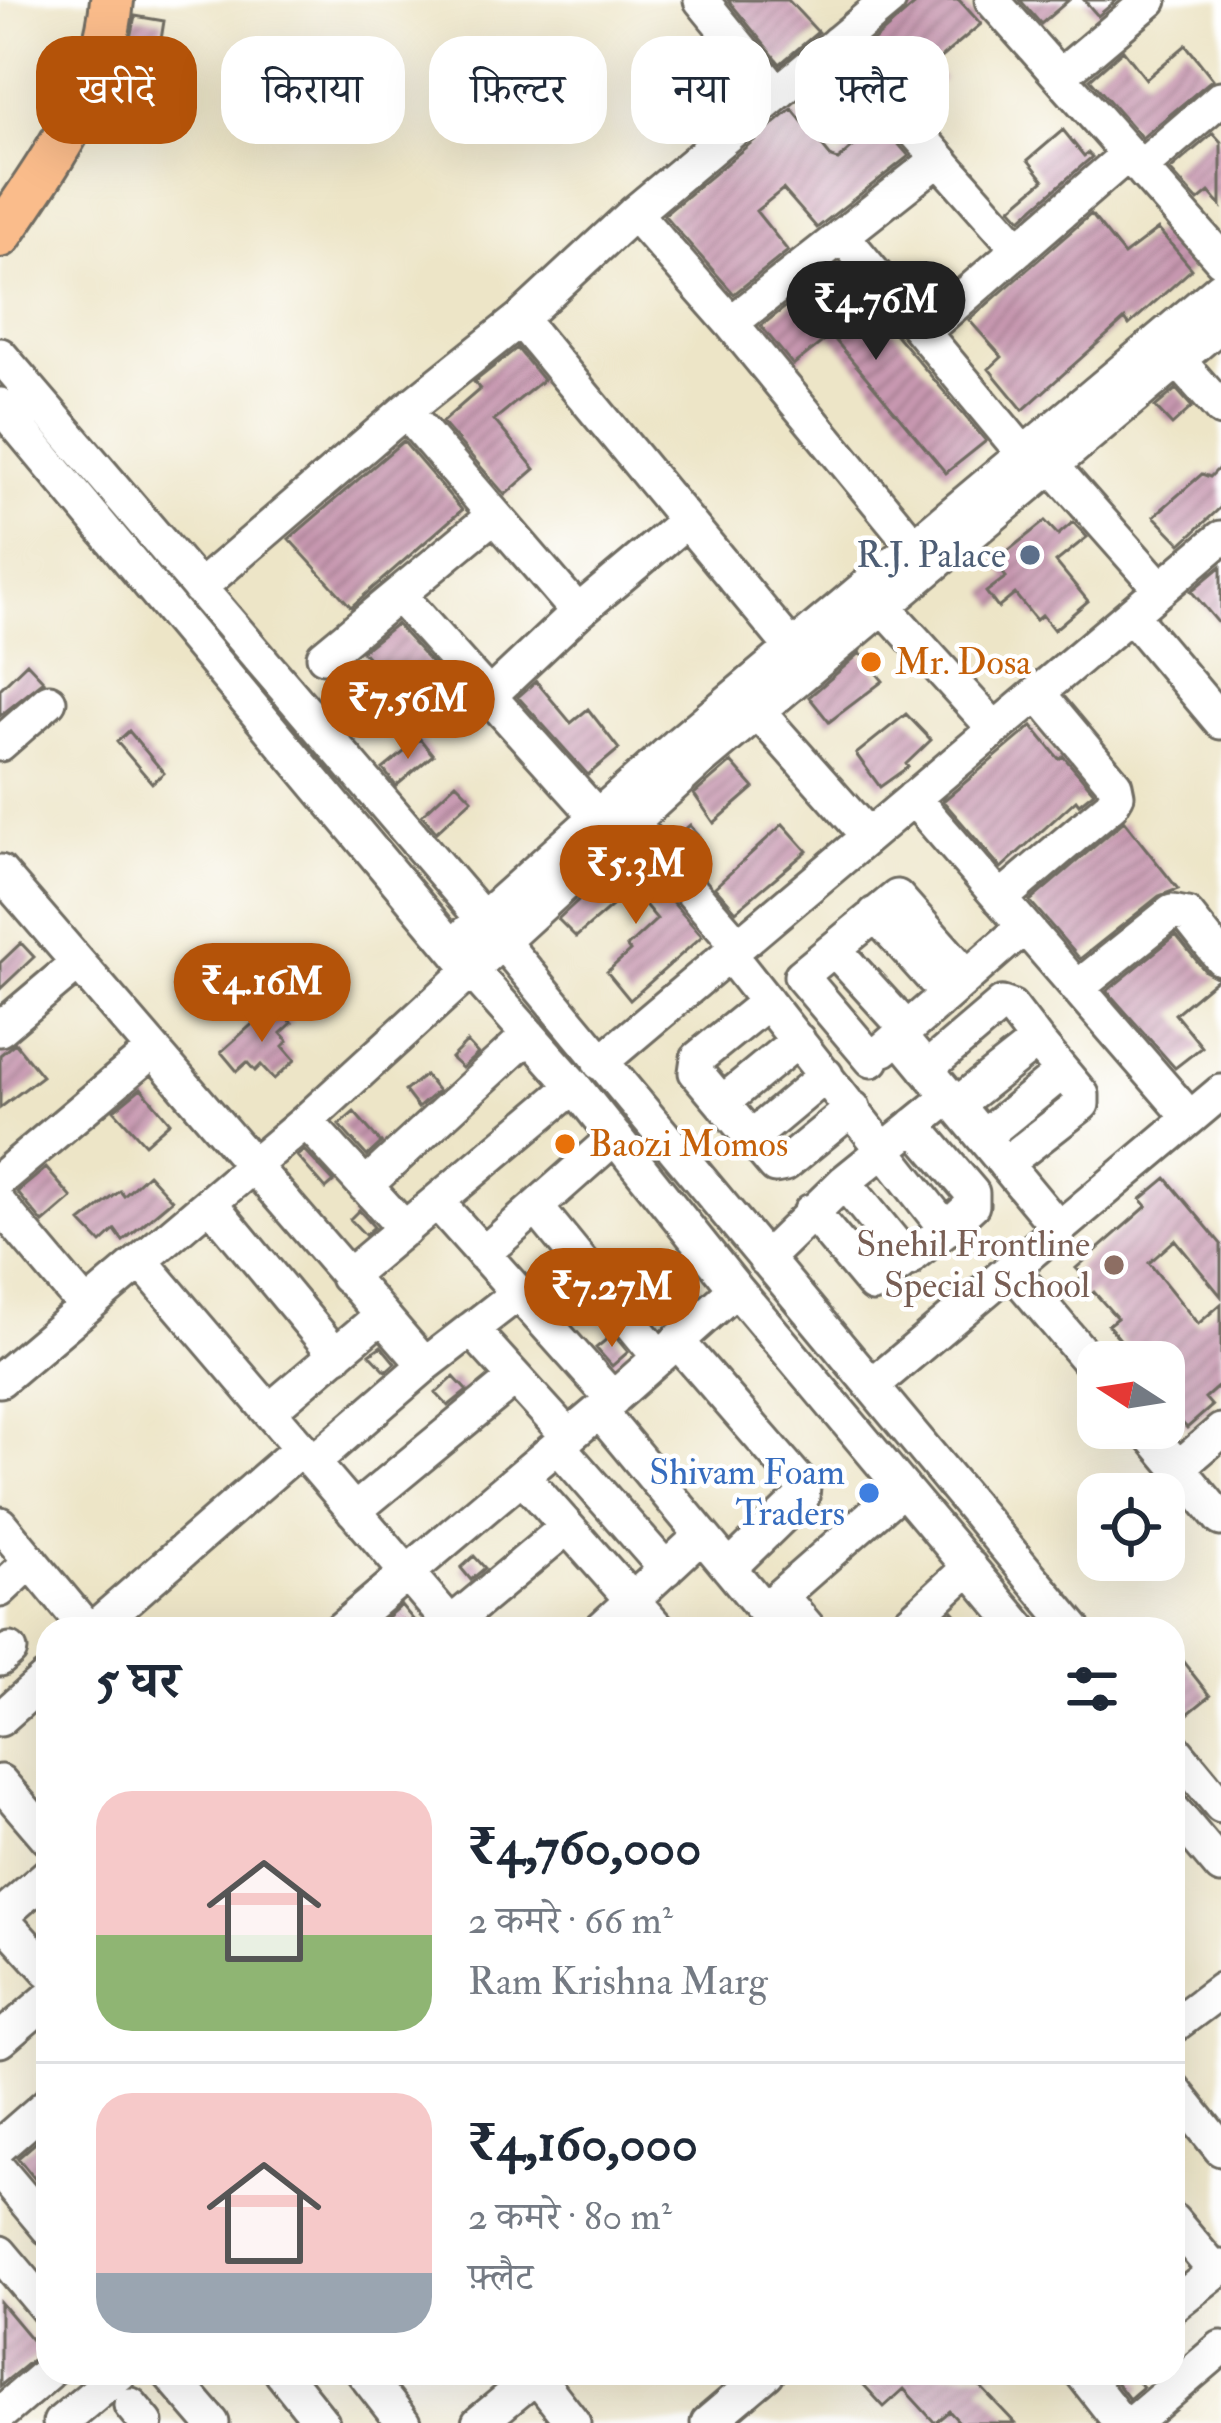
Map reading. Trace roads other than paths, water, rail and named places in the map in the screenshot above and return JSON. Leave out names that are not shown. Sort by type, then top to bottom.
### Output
[{"type":"main road","points":[[0,187],[69,75],[87,0]]},
{"type":"main road","points":[[0,236],[53,158],[90,87],[112,0]]},
{"type":"street","points":[[701,0],[777,93]]},
{"type":"street","points":[[845,36],[889,0]]},
{"type":"street","points":[[992,0],[1221,259]]},
{"type":"street","points":[[1060,76],[1150,0]]},
{"type":"street","points":[[200,588],[520,319],[634,213],[795,78]]},
{"type":"street","points":[[923,332],[1018,249],[1221,98]]},
{"type":"street","points":[[926,144],[1018,249]]},
{"type":"street","points":[[730,323],[939,159]]},
{"type":"street","points":[[634,213],[914,546]]},
{"type":"street","points":[[842,235],[923,332],[1161,589]]},
{"type":"street","points":[[493,931],[633,824],[884,607],[1221,288]]},
{"type":"street","points":[[520,319],[792,648]]},
{"type":"street","points":[[0,1380],[306,1121],[493,931],[596,815],[914,546],[1178,360],[1221,324]]},
{"type":"street","points":[[0,355],[493,931],[1064,1617]]},
{"type":"street","points":[[1178,360],[1221,409]]},
{"type":"street","points":[[0,405],[574,1086],[1007,1617]]},
{"type":"street","points":[[405,411],[578,612]]},
{"type":"street","points":[[324,656],[494,516]]},
{"type":"street","points":[[488,697],[578,612],[686,521]]},
{"type":"street","points":[[600,1063],[1221,538]]},
{"type":"street","points":[[400,597],[596,815]]},
{"type":"street","points":[[884,607],[995,729]]},
{"type":"street","points":[[1131,615],[1221,722]]},
{"type":"street","points":[[1000,899],[1117,795],[1115,785],[1038,693]]},
{"type":"street","points":[[0,744],[49,701]]},
{"type":"street","points":[[758,712],[868,836]]},
{"type":"street","points":[[913,799],[1190,1118]]},
{"type":"street","points":[[633,824],[946,1229]]},
{"type":"street","points":[[0,872],[425,1365]]},
{"type":"street","points":[[1077,988],[1172,912],[1187,915],[1221,958]]},
{"type":"street","points":[[872,1060],[802,976],[874,914],[957,985]]},
{"type":"street","points":[[767,1002],[694,1065],[779,1166],[839,1091],[1024,927]]},
{"type":"street","points":[[834,949],[1059,1229]]},
{"type":"street","points":[[0,1029],[78,963]]},
{"type":"street","points":[[926,1069],[1002,1004],[1011,1007],[1082,1095],[1082,1104],[1005,1164]]},
{"type":"street","points":[[365,1186],[529,1035]]},
{"type":"street","points":[[723,1102],[798,1040]]},
{"type":"street","points":[[765,1259],[884,1149],[1037,1041]]},
{"type":"street","points":[[0,1179],[152,1051]]},
{"type":"street","points":[[983,1137],[1061,1073]]},
{"type":"street","points":[[347,1277],[574,1086]]},
{"type":"street","points":[[872,1386],[1221,1092]]},
{"type":"street","points":[[306,1121],[405,1229]]},
{"type":"street","points":[[812,1211],[869,1283],[878,1282],[946,1229],[973,1204],[972,1193],[914,1125]]},
{"type":"street","points":[[483,1254],[615,1137]]},
{"type":"street","points":[[844,1182],[908,1260]]},
{"type":"street","points":[[210,1202],[336,1355]]},
{"type":"street","points":[[437,1202],[518,1293],[765,1611],[903,1488]]},
{"type":"street","points":[[0,1205],[86,1307]]},
{"type":"street","points":[[536,1208],[803,1486],[802,1497],[729,1568]]},
{"type":"street","points":[[141,1261],[445,1617]]},
{"type":"street","points":[[1011,1269],[1077,1347]]},
{"type":"street","points":[[356,1617],[736,1289]]},
{"type":"street","points":[[105,1617],[518,1293]]},
{"type":"street","points":[[269,1411],[382,1316]]},
{"type":"street","points":[[471,1329],[666,1569]]},
{"type":"street","points":[[354,1511],[515,1378]]},
{"type":"street","points":[[1178,1468],[1221,1430]]},
{"type":"street","points":[[1162,1449],[1221,1519]]},
{"type":"street","points":[[523,1477],[648,1617]]},
{"type":"street","points":[[0,1524],[79,1617]]},
{"type":"street","points":[[464,1617],[568,1527]]},
{"type":"street","points":[[614,1617],[702,1535]]},
{"type":"street","points":[[0,1590],[31,1562]]},
{"type":"street","points":[[915,1617],[970,1568]]},
{"type":"street","points":[[1026,1617],[1048,1597]]},
{"type":"street","points":[[0,1719],[36,1687]]},
{"type":"street","points":[[1185,1762],[1221,1806]]},
{"type":"street","points":[[0,1782],[36,1824]]},
{"type":"street","points":[[1185,1824],[1221,1868]]},
{"type":"street","points":[[36,1886],[0,1917],[36,1957]]},
{"type":"street","points":[[1185,2017],[1221,1990]]},
{"type":"street","points":[[0,2040],[36,2009]]},
{"type":"street","points":[[1185,2104],[1221,2149]]},
{"type":"street","points":[[0,2146],[36,2114]]},
{"type":"street","points":[[0,2171],[36,2209]]},
{"type":"street","points":[[1185,2234],[1218,2269],[1185,2295]]},
{"type":"street","points":[[0,2253],[36,2296]]},
{"type":"street","points":[[1185,2379],[1221,2348]]},
{"type":"street","points":[[0,2414],[36,2383]]},
{"type":"street","points":[[180,2385],[212,2423]]},
{"type":"street","points":[[292,2385],[322,2423]]},
{"type":"street","points":[[371,2385],[391,2419]]},
{"type":"street","points":[[479,2423],[522,2385]]},
{"type":"street","points":[[544,2385],[573,2423]]},
{"type":"street","points":[[1094,2385],[1121,2423]]},
{"type":"street","points":[[1133,2423],[1178,2385]]},
{"type":"street","points":[[60,2423],[132,2400]]},
{"type":"street","points":[[708,2423],[746,2411]]},
{"type":"place","name":"R.J. Palace","points":[[1030,555]]},
{"type":"place","name":"Mr. Dosa","points":[[871,662]]},
{"type":"place","name":"Baozi Momos","points":[[565,1144]]},
{"type":"place","name":"Snehil Frontline Special School","points":[[1114,1265]]},
{"type":"place","name":"Shivam Foam Traders","points":[[869,1493]]}]
